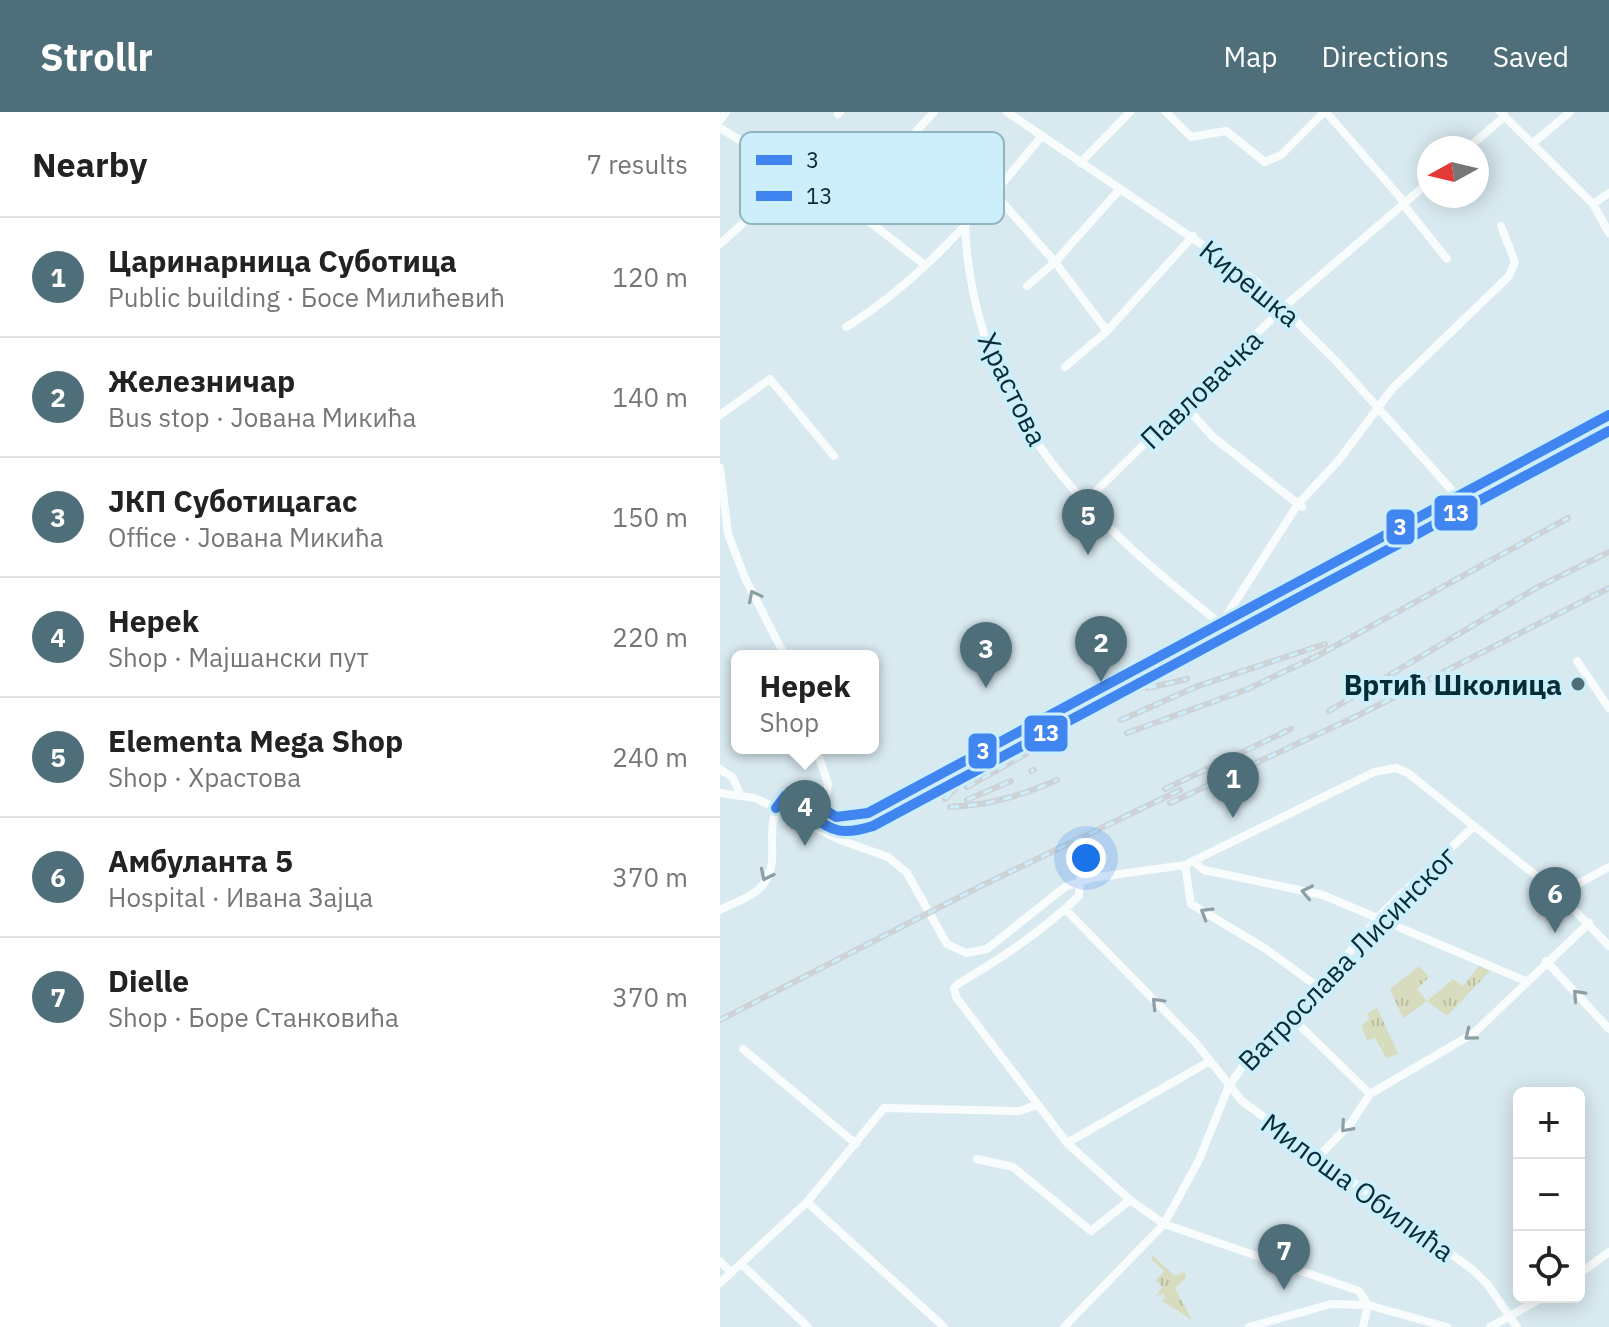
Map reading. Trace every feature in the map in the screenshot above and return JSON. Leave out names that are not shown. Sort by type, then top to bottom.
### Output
[{"type":"street","points":[[720,120],[726,112]]},
{"type":"street","points":[[916,132],[934,112]]},
{"type":"street","name":"Кирешка","points":[[1007,112],[1193,236],[1285,306],[1457,496]]},
{"type":"street","points":[[1080,163],[1130,112]]},
{"type":"street","points":[[1166,112],[1191,137],[1226,131],[1265,162],[1281,155],[1325,112],[1447,259]]},
{"type":"street","points":[[1533,143],[1570,112]]},
{"type":"street","points":[[1480,136],[1503,114],[1593,204],[1609,233]]},
{"type":"street","points":[[720,128],[740,140]]},
{"type":"street","points":[[1004,182],[1041,137]]},
{"type":"street","points":[[1027,286],[1055,262],[1120,189]]},
{"type":"street","name":"Павловачка","points":[[1084,503],[1285,306],[1417,193]]},
{"type":"street","points":[[1593,204],[1609,193]]},
{"type":"street","points":[[1004,201],[1107,331]]},
{"type":"street","points":[[720,244],[742,224]]},
{"type":"street","points":[[872,224],[925,265]]},
{"type":"street","points":[[846,327],[880,306],[964,224]]},
{"type":"street","name":"Храстова","points":[[965,224],[972,289],[995,365],[1040,449],[1084,503],[1143,560],[1221,624]]},
{"type":"street","points":[[1221,624],[1300,506],[1392,389],[1509,276],[1515,262],[1501,226]]},
{"type":"street","points":[[1065,367],[1107,331],[1193,236]]},
{"type":"street","points":[[720,415],[770,379],[834,456]]},
{"type":"street","points":[[1184,405],[1213,437],[1300,506]]},
{"type":"street","points":[[720,910],[757,891],[771,872],[771,817],[786,795],[797,792],[824,812],[843,820],[868,813],[1609,415]]},
{"type":"street","points":[[720,468],[724,533],[782,650]]},
{"type":"street","points":[[1577,661],[1609,708]]},
{"type":"street","points":[[818,754],[828,784],[824,812]]},
{"type":"street","points":[[720,793],[740,794],[840,840],[888,857],[910,879],[939,933],[959,952],[980,952],[1051,896],[1080,880],[1189,863],[1374,772],[1396,768],[1408,773],[1559,894],[1609,946]]},
{"type":"street","points":[[720,769],[733,778],[740,794]]},
{"type":"street","name":"Ватрослава Лисинског","points":[[1064,1327],[1164,1224],[1199,1160],[1228,1088],[1251,1054],[1318,987],[1380,918],[1473,827]]},
{"type":"street","points":[[1189,863],[1204,870],[1323,895],[1526,981]]},
{"type":"street","points":[[1189,863],[1191,904],[1266,949],[1318,987]]},
{"type":"street","points":[[1559,894],[1609,867]]},
{"type":"street","points":[[1080,880],[1082,891],[1065,909],[1014,952],[954,988],[956,997],[1067,1143],[1130,1200],[1164,1224],[1359,1291],[1368,1305],[1363,1327]]},
{"type":"street","name":"Милоша Обилића","points":[[1065,909],[1210,1061],[1228,1088],[1263,1118],[1473,1270],[1517,1327]]},
{"type":"street","points":[[1319,1156],[1351,1123],[1370,1094],[1452,1049],[1474,1033],[1589,923]]},
{"type":"street","points":[[1546,961],[1609,1029]]},
{"type":"street","points":[[1288,1014],[1370,1094]]},
{"type":"street","points":[[743,1049],[856,1144]]},
{"type":"street","points":[[1067,1143],[1210,1061]]},
{"type":"street","points":[[720,1283],[807,1202],[884,1108],[1020,1111],[1036,1105]]},
{"type":"street","points":[[977,1159],[1013,1167],[1091,1231],[1130,1200]]},
{"type":"street","points":[[807,1202],[944,1327]]},
{"type":"street","points":[[1585,1270],[1609,1252]]},
{"type":"street","points":[[720,1261],[731,1273]]},
{"type":"street","points":[[741,1264],[808,1327]]},
{"type":"street","points":[[1490,1327],[1533,1303]]},
{"type":"street","points":[[1249,1327],[1331,1304],[1368,1305],[1447,1327]]},
{"type":"green space","points":[[1419,966],[1429,977],[1417,989],[1427,1001],[1403,1018],[1390,989]]},
{"type":"green space","points":[[1479,966],[1490,971],[1447,1016],[1427,1001],[1453,979],[1463,986]]},
{"type":"green space","points":[[1377,1007],[1398,1054],[1386,1058],[1375,1038],[1367,1040],[1361,1026],[1369,1019],[1367,1014]]},
{"type":"green space","points":[[1153,1256],[1175,1276],[1184,1272],[1186,1278],[1175,1288],[1192,1320],[1162,1301],[1166,1297],[1163,1294],[1156,1296],[1162,1287],[1156,1280],[1164,1271],[1151,1259]]},
{"type":"railway","points":[[1127,733],[1248,689],[1317,656],[1568,518]]},
{"type":"railway","points":[[1329,711],[1536,588],[1609,552]]},
{"type":"railway","points":[[1170,803],[1357,716],[1609,588]]},
{"type":"railway","points":[[1121,720],[1198,686],[1325,644]]},
{"type":"railway","points":[[1148,688],[1187,679]]},
{"type":"railway","points":[[945,799],[984,761],[1029,732],[1091,704],[1156,684]]},
{"type":"railway","points":[[1165,789],[1291,729]]},
{"type":"railway","points":[[967,787],[1026,754]]},
{"type":"railway","points":[[950,807],[1005,799],[1057,780]]},
{"type":"railway","points":[[967,800],[1011,781]]},
{"type":"railway","points":[[720,1020],[981,886],[1180,790]]},
{"type":"transit line","name":"3","points":[[776,808],[786,795],[797,792],[836,817],[868,813],[1609,415]]},
{"type":"transit line","name":"13","points":[[787,817],[796,807],[839,830],[873,826],[1609,431]]},
{"type":"place","name":"Elementa Mega Shop","points":[[1088,555]]},
{"type":"place","name":"Железничар","points":[[1101,682]]},
{"type":"place","name":"Вртић Школица","points":[[1578,684]]},
{"type":"place","name":"ЈКП Суботицагас","points":[[986,688]]},
{"type":"place","name":"Царинарница Суботица","points":[[1233,818]]},
{"type":"place","name":"Hepek","points":[[805,846]]},
{"type":"place","name":"Амбуланта 5","points":[[1555,933]]},
{"type":"place","name":"Dielle","points":[[1284,1290]]}]
